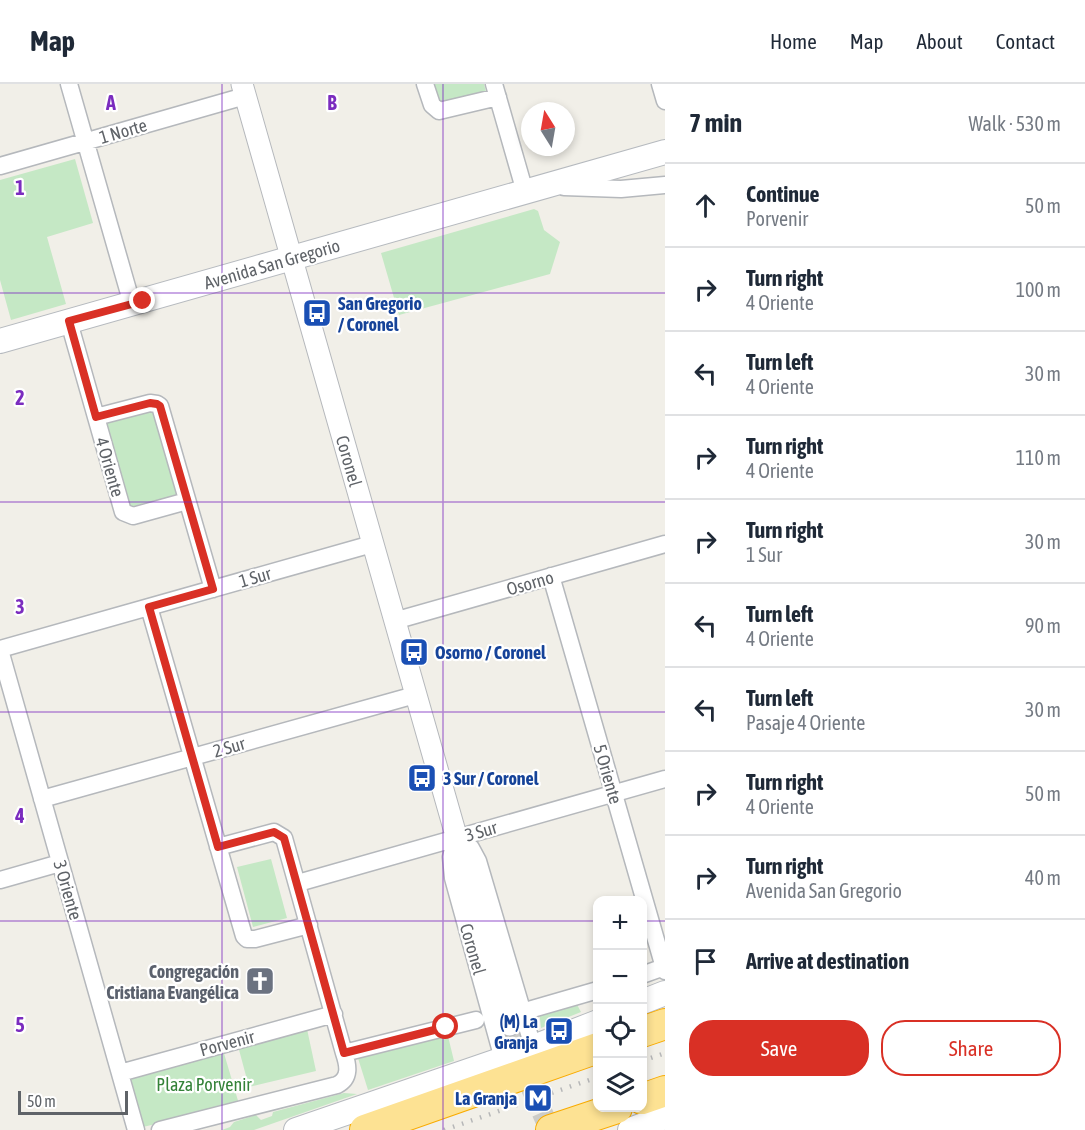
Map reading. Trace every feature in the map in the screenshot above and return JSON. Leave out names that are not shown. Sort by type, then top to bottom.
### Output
[{"type":"highway","points":[[647,1030],[665,1024]]},
{"type":"highway","points":[[365,1130],[593,1049]]},
{"type":"highway","points":[[647,1097],[665,1091]]},
{"type":"highway","points":[[551,1130],[603,1112]]},
{"type":"main road","name":"Avenida San Gregorio","points":[[1,336],[132,304],[535,189],[619,177],[665,152]]},
{"type":"main road","points":[[647,1000],[665,993]]},
{"type":"main road","points":[[296,1130],[503,1059],[593,1024]]},
{"type":"main road","points":[[630,1130],[665,1118]]},
{"type":"street","points":[[69,84],[132,304]]},
{"type":"street","points":[[425,84],[432,105],[439,111],[496,90],[535,189]]},
{"type":"street","points":[[660,84],[665,100]]},
{"type":"street","name":"1 Norte","points":[[0,166],[85,142],[244,90]]},
{"type":"street","name":"Coronel","points":[[244,90],[456,838],[516,1019],[533,1047]]},
{"type":"street","name":"Avenida San Gregorio","points":[[619,177],[665,185]]},
{"type":"street","name":"4 Oriente","points":[[69,321],[123,512],[133,516],[187,501]]},
{"type":"street","points":[[96,417],[150,403],[157,404],[161,410],[213,589]]},
{"type":"street","name":"1 Sur","points":[[0,650],[372,544]]},
{"type":"street","name":"Osorno","points":[[394,621],[665,544]]},
{"type":"street","name":"5 Oriente","points":[[552,576],[614,794],[661,946],[664,969]]},
{"type":"street","points":[[149,607],[242,932],[247,939],[255,939],[309,925]]},
{"type":"street","name":"3 Oriente","points":[[0,650],[136,1130]]},
{"type":"street","name":"2 Sur","points":[[42,799],[415,695]]},
{"type":"street","points":[[0,714],[17,710]]},
{"type":"street","name":"3 Sur","points":[[298,883],[665,779]]},
{"type":"street","points":[[160,1130],[337,1085],[345,1078],[348,1066],[286,842],[279,834],[268,833],[218,847]]},
{"type":"street","name":"Coronel","points":[[456,838],[451,857],[453,878],[503,1059]]},
{"type":"street","points":[[0,880],[60,863]]},
{"type":"street","points":[[647,974],[664,969]]},
{"type":"street","points":[[516,1019],[593,991]]},
{"type":"street","name":"Porvenir","points":[[120,1073],[334,1014]]},
{"type":"street","points":[[344,1053],[476,1020]]},
{"type":"green space","points":[[433,84],[484,84],[486,92],[438,104]]},
{"type":"green space","points":[[75,159],[93,223],[47,237],[66,304],[11,320],[0,280],[0,180]]},
{"type":"green space","points":[[534,209],[538,211],[544,230],[560,242],[550,274],[399,315],[381,253]]},
{"type":"green space","points":[[150,406],[156,411],[180,494],[126,508],[103,419]]},
{"type":"green space","points":[[271,859],[287,918],[253,927],[237,867]]},
{"type":"green space","points":[[574,999],[581,1012],[541,1028],[539,1010]]},
{"type":"green space","points":[[307,1029],[316,1071],[249,1087],[238,1046]]},
{"type":"green space","points":[[447,1032],[454,1061],[368,1090],[357,1055]]},
{"type":"green space","name":"Plaza Porvenir","points":[[223,1050],[239,1104],[143,1127],[129,1077]]},
{"type":"green space","points":[[344,1093],[357,1094],[254,1130],[222,1130],[230,1127],[234,1122],[256,1115],[261,1120],[272,1116],[273,1112]]},
{"type":"tunnel","points":[[510,1025],[530,1085],[550,1130]]},
{"type":"railway","points":[[647,1059],[665,1053]]},
{"type":"railway","points":[[444,1130],[593,1079]]},
{"type":"place","name":"San Gregorio / Coronel","points":[[317,313]]},
{"type":"place","name":"Osorno / Coronel","points":[[414,652]]},
{"type":"place","name":"3 Sur / Coronel","points":[[422,778]]},
{"type":"place","name":"Congregación Cristiana Evangélica","points":[[260,981]]},
{"type":"place","name":"(M) La Granja","points":[[559,1031]]},
{"type":"place","name":"La Granja","points":[[538,1098]]},
{"type":"route","points":[[143,301],[69,321],[96,417],[150,403],[160,406],[213,589],[149,607],[218,847],[274,832],[284,838],[344,1053],[446,1027]]}]
